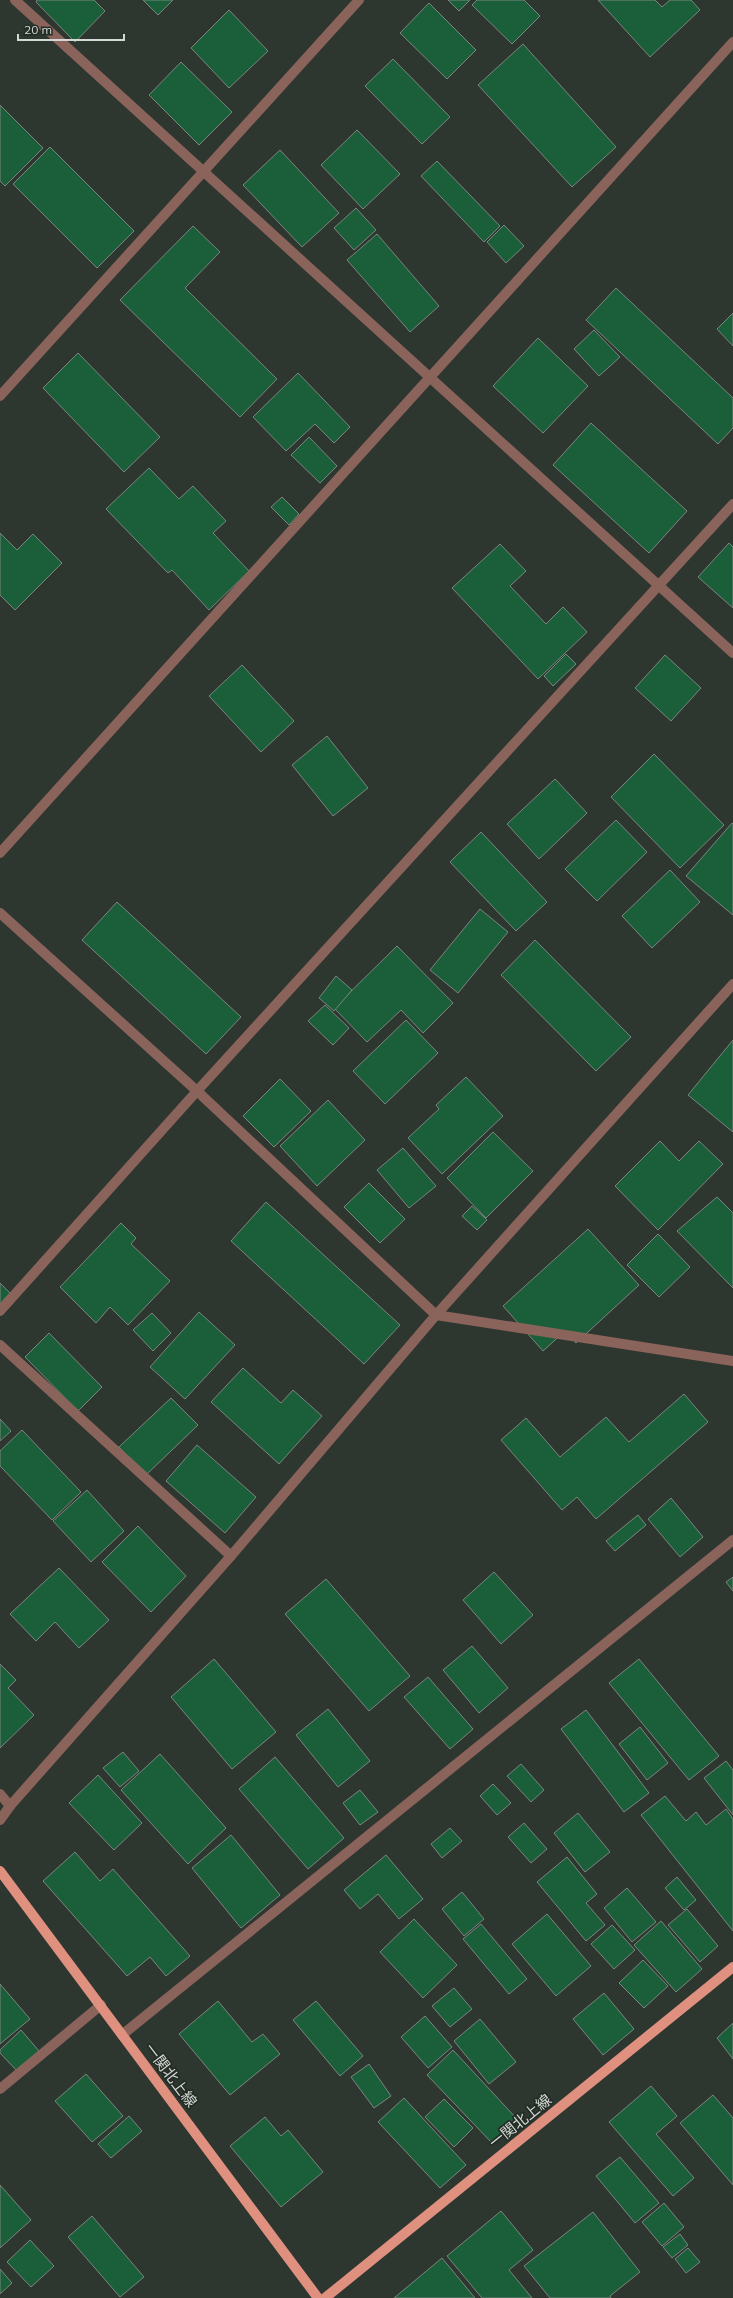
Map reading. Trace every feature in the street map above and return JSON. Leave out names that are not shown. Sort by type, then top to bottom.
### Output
[{"type":"main road","name":"一関北上線","points":[[0,1871],[318,2298]]},
{"type":"main road","name":"一関北上線","points":[[325,2298],[733,1967]]},
{"type":"street","points":[[15,0],[733,653]]},
{"type":"street","points":[[0,396],[359,0]]},
{"type":"street","points":[[0,853],[429,376],[733,42]]},
{"type":"street","points":[[0,1311],[197,1090],[733,504]]},
{"type":"street","points":[[0,913],[197,1090],[436,1315],[733,1361]]},
{"type":"street","points":[[0,1820],[10,1806],[231,1556],[436,1315],[733,984]]},
{"type":"street","points":[[0,1346],[231,1556]]},
{"type":"street","points":[[122,2035],[733,1540]]},
{"type":"street","points":[[0,1794],[10,1806]]},
{"type":"street","points":[[0,2089],[101,2005]]},
{"type":"building","points":[[37,0],[94,0],[105,11],[75,42],[36,2]]},
{"type":"building","points":[[143,0],[173,0],[158,15]]},
{"type":"building","points":[[448,0],[470,0],[459,11]]},
{"type":"building","points":[[477,0],[524,0],[540,16],[512,44],[472,5]]},
{"type":"building","points":[[598,0],[655,0],[662,7],[670,0],[691,0],[700,10],[650,57]]},
{"type":"building","points":[[429,3],[476,50],[447,79],[400,33]]},
{"type":"building","points":[[229,10],[268,51],[229,88],[191,48]]},
{"type":"building","points":[[523,44],[616,147],[572,187],[478,85]]},
{"type":"building","points":[[393,59],[450,117],[422,144],[365,86]]},
{"type":"building","points":[[181,62],[232,112],[199,145],[149,95]]},
{"type":"building","points":[[0,105],[43,148],[5,186],[0,181]]},
{"type":"building","points":[[357,130],[400,174],[363,209],[321,165]]},
{"type":"building","points":[[50,147],[134,231],[97,268],[13,184]]},
{"type":"building","points":[[280,150],[339,213],[302,247],[243,185]]},
{"type":"building","points":[[437,161],[500,226],[484,242],[421,176]]},
{"type":"building","points":[[356,208],[376,230],[354,250],[334,228]]},
{"type":"building","points":[[504,225],[524,246],[506,263],[487,242]]},
{"type":"building","points":[[193,226],[220,252],[185,288],[277,379],[240,417],[120,300]]},
{"type":"building","points":[[377,234],[439,306],[410,332],[347,260]]},
{"type":"building","points":[[616,288],[733,398],[733,428],[718,444],[586,320]]},
{"type":"building","points":[[733,313],[733,346],[717,329]]},
{"type":"building","points":[[594,330],[620,357],[599,376],[574,349]]},
{"type":"building","points":[[538,338],[588,386],[543,433],[493,386]]},
{"type":"building","points":[[78,353],[160,437],[124,472],[43,388]]},
{"type":"building","points":[[298,373],[350,427],[334,443],[315,424],[286,451],[253,417]]},
{"type":"building","points":[[591,423],[687,511],[649,553],[553,465]]},
{"type":"building","points":[[309,437],[337,466],[320,483],[291,455]]},
{"type":"building","points":[[149,468],[179,499],[193,486],[226,521],[213,533],[249,571],[209,610],[172,570],[168,573],[106,509]]},
{"type":"building","points":[[282,497],[299,514],[289,525],[271,507]]},
{"type":"building","points":[[0,533],[17,550],[33,534],[62,563],[15,610],[0,595]]},
{"type":"building","points":[[729,543],[733,547],[733,608],[698,577]]},
{"type":"building","points":[[500,544],[526,571],[510,586],[546,624],[563,607],[587,632],[538,679],[452,588]]},
{"type":"building","points":[[566,654],[576,664],[553,686],[544,676]]},
{"type":"building","points":[[665,655],[701,688],[671,721],[635,688]]},
{"type":"building","points":[[242,665],[294,721],[261,752],[209,696]]},
{"type":"building","points":[[327,736],[368,788],[333,816],[292,765]]},
{"type":"building","points":[[654,754],[724,825],[680,868],[611,797]]},
{"type":"building","points":[[555,779],[587,813],[539,859],[507,824]]},
{"type":"building","points":[[616,820],[647,852],[597,901],[565,869]]},
{"type":"building","points":[[732,823],[733,824],[733,915],[686,876]]},
{"type":"building","points":[[481,832],[547,902],[516,931],[450,862]]},
{"type":"building","points":[[670,870],[700,902],[652,948],[622,916]]},
{"type":"building","points":[[117,902],[241,1017],[206,1054],[82,940]]},
{"type":"building","points":[[480,909],[508,932],[458,993],[430,970]]},
{"type":"building","points":[[535,940],[631,1037],[596,1071],[501,975]]},
{"type":"building","points":[[397,946],[453,1003],[423,1033],[401,1010],[367,1042],[334,1008]]},
{"type":"building","points":[[336,976],[352,990],[334,1011],[319,998]]},
{"type":"building","points":[[325,1005],[349,1028],[333,1045],[308,1021]]},
{"type":"building","points":[[406,1020],[438,1053],[385,1104],[353,1071]]},
{"type":"building","points":[[733,1040],[733,1132],[688,1095]]},
{"type":"building","points":[[466,1077],[503,1116],[442,1174],[408,1138],[439,1109],[436,1105]]},
{"type":"building","points":[[280,1079],[311,1111],[274,1147],[243,1116]]},
{"type":"building","points":[[328,1100],[365,1140],[317,1186],[280,1146]]},
{"type":"building","points":[[493,1132],[533,1171],[486,1218],[447,1178]]},
{"type":"building","points":[[660,1141],[679,1161],[699,1141],[723,1164],[658,1230],[615,1186]]},
{"type":"building","points":[[403,1148],[436,1186],[409,1208],[377,1170]]},
{"type":"building","points":[[369,1183],[405,1219],[380,1243],[344,1207]]},
{"type":"building","points":[[717,1197],[733,1213],[733,1288],[677,1231]]},
{"type":"building","points":[[266,1202],[400,1325],[364,1364],[231,1241]]},
{"type":"building","points":[[472,1206],[487,1220],[477,1230],[462,1216]]},
{"type":"building","points":[[121,1223],[136,1238],[131,1244],[170,1281],[128,1325],[110,1307],[96,1323],[60,1287]]},
{"type":"building","points":[[588,1229],[639,1285],[576,1343],[565,1331],[543,1351],[503,1306]]},
{"type":"building","points":[[658,1234],[690,1267],[659,1297],[627,1265]]},
{"type":"building","points":[[0,1283],[10,1293],[0,1304]]},
{"type":"building","points":[[199,1312],[235,1345],[185,1399],[150,1367]]},
{"type":"building","points":[[152,1313],[171,1333],[153,1351],[133,1330]]},
{"type":"building","points":[[49,1333],[102,1387],[78,1411],[25,1357]]},
{"type":"building","points":[[243,1368],[281,1403],[293,1390],[322,1416],[279,1464],[211,1402]]},
{"type":"building","points":[[684,1394],[708,1422],[596,1519],[577,1497],[562,1510],[501,1440],[526,1418],[560,1457],[606,1417],[629,1442]]},
{"type":"building","points":[[171,1398],[198,1425],[146,1475],[119,1447]]},
{"type":"building","points":[[0,1419],[11,1431],[0,1441]]},
{"type":"building","points":[[22,1430],[81,1492],[52,1520],[0,1466],[0,1451]]},
{"type":"building","points":[[197,1445],[256,1497],[225,1533],[166,1481]]},
{"type":"building","points":[[87,1490],[124,1531],[91,1562],[53,1521]]},
{"type":"building","points":[[671,1498],[703,1537],[680,1557],[648,1519]]},
{"type":"building","points":[[638,1515],[646,1525],[615,1551],[606,1541]]},
{"type":"building","points":[[138,1526],[186,1576],[151,1612],[102,1562]]},
{"type":"building","points":[[59,1568],[109,1620],[79,1648],[55,1622],[36,1641],[10,1614]]},
{"type":"building","points":[[494,1572],[533,1615],[501,1644],[463,1600]]},
{"type":"building","points":[[733,1577],[733,1591],[726,1582]]},
{"type":"building","points":[[326,1579],[410,1676],[369,1711],[285,1614]]},
{"type":"building","points":[[472,1646],[508,1688],[479,1713],[443,1670]]},
{"type":"building","points":[[214,1659],[276,1732],[232,1769],[171,1697]]},
{"type":"building","points":[[639,1659],[719,1756],[689,1780],[609,1683]]},
{"type":"building","points":[[0,1664],[16,1680],[8,1688],[34,1715],[0,1748]]},
{"type":"building","points":[[428,1677],[473,1729],[450,1749],[404,1697]]},
{"type":"building","points":[[328,1709],[370,1761],[338,1787],[296,1735]]},
{"type":"building","points":[[586,1710],[649,1793],[624,1812],[561,1729]]},
{"type":"building","points":[[640,1727],[668,1763],[647,1780],[619,1744]]},
{"type":"building","points":[[123,1752],[139,1771],[120,1787],[103,1768]]},
{"type":"building","points":[[160,1754],[226,1828],[188,1864],[121,1790]]},
{"type":"building","points":[[275,1757],[344,1838],[308,1869],[239,1789]]},
{"type":"building","points":[[726,1761],[733,1770],[733,1815],[704,1778]]},
{"type":"building","points":[[521,1764],[544,1790],[531,1802],[507,1776]]},
{"type":"building","points":[[98,1775],[142,1823],[114,1850],[69,1803]]},
{"type":"building","points":[[493,1784],[511,1803],[497,1815],[480,1796]]},
{"type":"building","points":[[360,1790],[378,1812],[360,1825],[343,1803]]},
{"type":"building","points":[[665,1796],[686,1821],[696,1812],[706,1825],[726,1809],[733,1819],[733,1931],[641,1815]]},
{"type":"building","points":[[578,1813],[610,1852],[585,1872],[554,1833]]},
{"type":"building","points":[[524,1823],[547,1849],[531,1863],[508,1837]]},
{"type":"building","points":[[450,1828],[462,1841],[442,1858],[431,1844]]},
{"type":"building","points":[[231,1835],[280,1895],[241,1928],[192,1868]]},
{"type":"building","points":[[75,1852],[100,1881],[113,1869],[190,1956],[166,1976],[150,1957],[127,1976],[43,1881]]},
{"type":"building","points":[[386,1855],[423,1899],[399,1919],[378,1894],[360,1909],[344,1890]]},
{"type":"building","points":[[567,1857],[597,1894],[586,1903],[605,1925],[586,1941],[537,1882]]},
{"type":"building","points":[[677,1877],[696,1900],[684,1910],[665,1888]]},
{"type":"building","points":[[627,1888],[656,1922],[632,1942],[604,1908]]},
{"type":"building","points":[[462,1892],[484,1919],[464,1936],[442,1909]]},
{"type":"building","points":[[687,1909],[718,1946],[700,1962],[668,1925]]},
{"type":"building","points":[[547,1914],[591,1966],[556,1996],[512,1944]]},
{"type":"building","points":[[414,1919],[457,1965],[423,1998],[380,1952]]},
{"type":"building","points":[[661,1921],[702,1969],[676,1992],[634,1945]]},
{"type":"building","points":[[481,1924],[527,1979],[509,1994],[463,1939]]},
{"type":"building","points":[[612,1925],[635,1950],[614,1969],[591,1944]]},
{"type":"building","points":[[643,1960],[668,1986],[644,2008],[619,1983]]},
{"type":"building","points":[[0,1984],[30,2019],[0,2044]]},
{"type":"building","points":[[454,1988],[472,2009],[450,2027],[432,2006]]},
{"type":"building","points":[[604,1993],[634,2029],[603,2055],[573,2019]]},
{"type":"building","points":[[218,2001],[252,2042],[263,2034],[280,2054],[230,2095],[179,2034]]},
{"type":"building","points":[[316,2001],[363,2056],[340,2076],[293,2020]]},
{"type":"building","points":[[425,2016],[452,2047],[428,2068],[401,2037]]},
{"type":"building","points":[[480,2019],[516,2062],[489,2084],[454,2041]]},
{"type":"building","points":[[733,2023],[733,2059],[717,2038]]},
{"type":"building","points":[[21,2030],[39,2051],[17,2071],[0,2053],[0,2050]]},
{"type":"building","points":[[453,2050],[517,2119],[492,2143],[427,2075]]},
{"type":"building","points":[[369,2064],[391,2096],[374,2108],[351,2077]]},
{"type":"building","points":[[86,2074],[123,2116],[92,2142],[55,2101]]},
{"type":"building","points":[[651,2086],[677,2116],[656,2134],[694,2178],[673,2196],[609,2122]]},
{"type":"building","points":[[713,2095],[733,2118],[733,2185],[680,2123]]},
{"type":"building","points":[[404,2098],[466,2165],[440,2188],[378,2122]]},
{"type":"building","points":[[444,2099],[473,2128],[454,2147],[425,2117]]},
{"type":"building","points":[[129,2116],[142,2131],[111,2158],[98,2144]]},
{"type":"building","points":[[265,2117],[281,2136],[288,2130],[323,2172],[281,2207],[230,2146]]},
{"type":"building","points":[[620,2157],[659,2203],[635,2223],[596,2176]]},
{"type":"building","points":[[0,2185],[31,2220],[0,2248]]},
{"type":"building","points":[[664,2203],[684,2227],[662,2246],[642,2222]]},
{"type":"building","points":[[501,2211],[533,2250],[509,2270],[532,2298],[482,2298],[447,2256]]},
{"type":"building","points":[[593,2212],[640,2272],[610,2296],[611,2298],[550,2298],[524,2266]]},
{"type":"building","points":[[92,2216],[144,2277],[120,2297],[68,2237]]},
{"type":"building","points":[[680,2234],[688,2245],[672,2258],[663,2247]]},
{"type":"building","points":[[30,2240],[54,2266],[31,2287],[7,2262]]},
{"type":"building","points":[[688,2248],[700,2262],[686,2273],[675,2259]]},
{"type":"building","points":[[442,2258],[475,2298],[394,2298]]},
{"type":"building","points":[[0,2269],[12,2283],[0,2294]]}]
